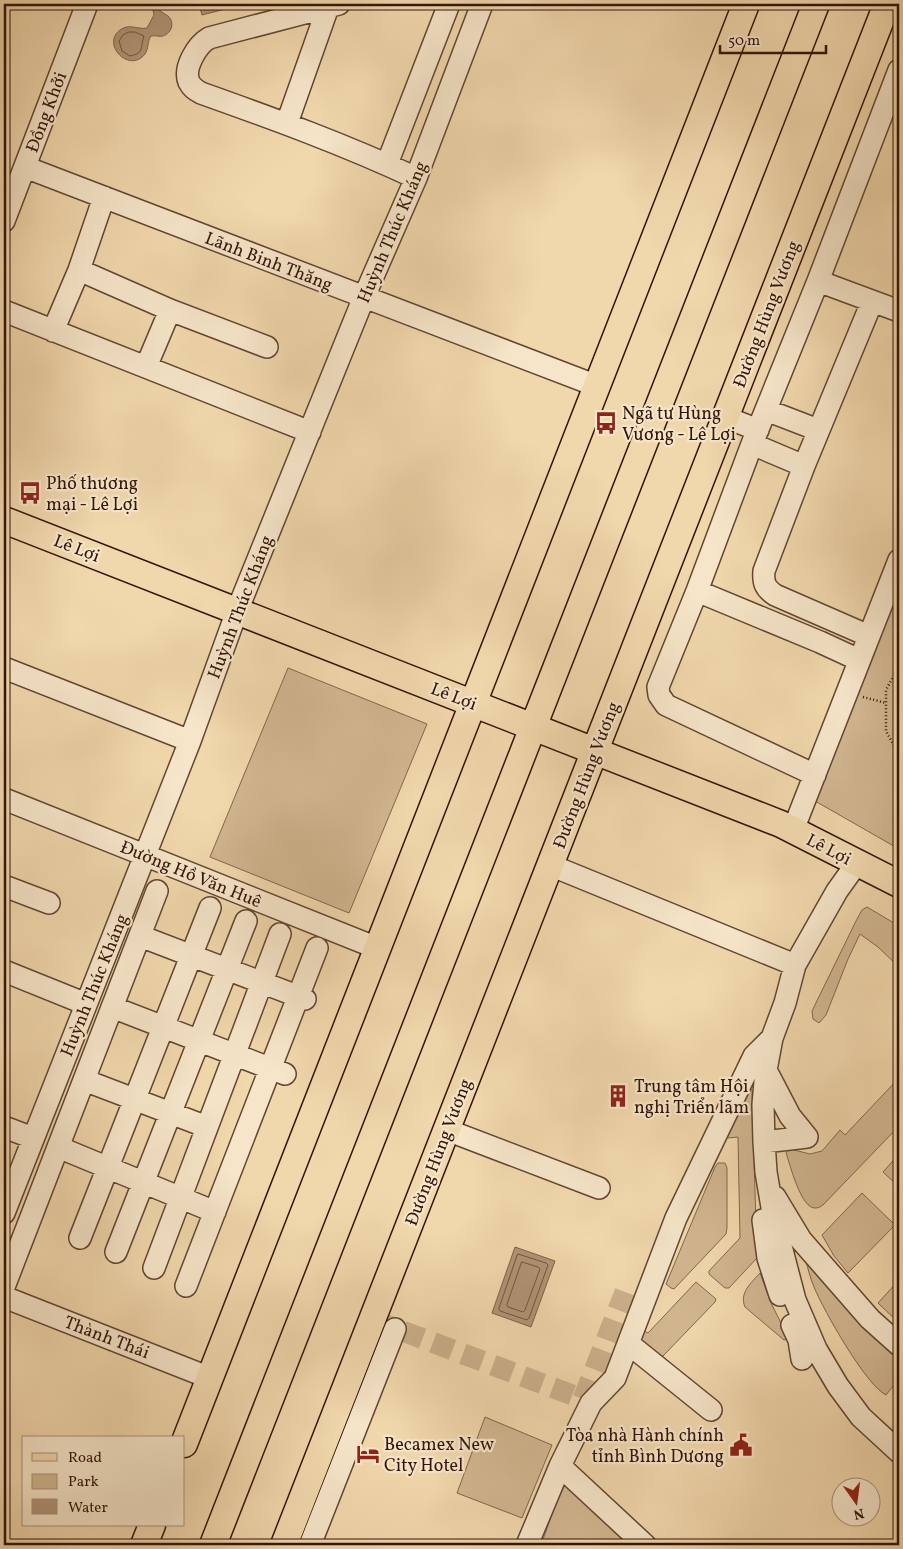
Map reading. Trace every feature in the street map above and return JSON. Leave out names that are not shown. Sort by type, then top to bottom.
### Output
[{"type":"main road","points":[[185,1441],[746,4]]},
{"type":"main road","points":[[214,1545],[816,4]]},
{"type":"main road","name":"Đường Hùng Vương","points":[[284,1545],[336,1446],[447,1130],[726,417],[891,8]]},
{"type":"main road","name":"Lê Lợi","points":[[4,520],[595,750],[792,830],[899,884]]},
{"type":"main road","points":[[144,1545],[152,1526]]},
{"type":"street","name":"Đồng Khởi","points":[[4,220],[87,4]]},
{"type":"street","points":[[387,164],[449,4]]},
{"type":"street","name":"Huỳnh Thúc Kháng","points":[[4,1213],[190,741],[237,611],[364,297],[416,178],[482,4]]},
{"type":"street","points":[[287,124],[334,5],[287,10],[209,38],[196,49],[188,70],[190,84],[201,93],[287,124],[387,164],[416,178]]},
{"type":"street","points":[[814,774],[673,709],[666,705],[659,695],[658,687],[899,70]]},
{"type":"street","name":"Lãnh Binh Thăng","points":[[25,167],[597,386]]},
{"type":"street","points":[[53,331],[79,270],[104,197]]},
{"type":"street","points":[[79,270],[170,310],[267,347]]},
{"type":"street","points":[[818,281],[899,311]]},
{"type":"street","points":[[869,309],[818,430],[764,571],[763,580],[767,589],[774,595],[869,636]]},
{"type":"street","points":[[146,367],[170,310]]},
{"type":"street","points":[[4,312],[310,432]]},
{"type":"street","points":[[766,410],[818,430]]},
{"type":"street","points":[[726,417],[755,437],[804,466]]},
{"type":"street","points":[[792,830],[899,560]]},
{"type":"street","points":[[697,591],[859,660]]},
{"type":"street","points":[[4,668],[190,741]]},
{"type":"street","name":"Đường Hồ Văn Huê","points":[[4,799],[377,948]]},
{"type":"street","points":[[857,863],[837,892],[795,965],[785,1002],[772,1038],[766,1070],[764,1142],[774,1219],[809,1354],[838,1386],[861,1417],[899,1452]]},
{"type":"street","points":[[550,865],[795,965]]},
{"type":"street","points":[[4,886],[48,903]]},
{"type":"street","points":[[4,1286],[157,891]]},
{"type":"street","points":[[80,1238],[210,908]]},
{"type":"street","points":[[116,1252],[246,921]]},
{"type":"street","points":[[154,1268],[280,934]]},
{"type":"street","points":[[140,936],[302,997]]},
{"type":"street","points":[[186,1286],[215,1212],[278,1071],[317,948]]},
{"type":"street","points":[[4,971],[86,1004]]},
{"type":"street","points":[[112,1007],[278,1071]]},
{"type":"street","points":[[527,1545],[560,1466],[591,1403],[615,1378],[676,1218],[754,1056],[772,1038]]},
{"type":"street","points":[[764,1142],[807,1137],[790,1116],[766,1070]]},
{"type":"street","points":[[84,1080],[207,1127]]},
{"type":"street","points":[[4,1127],[33,1138]]},
{"type":"street","points":[[447,1130],[599,1188]]},
{"type":"street","points":[[58,1147],[215,1212]]},
{"type":"street","points":[[768,1181],[801,1240],[870,1319],[899,1345]]},
{"type":"street","name":"Thành Thái","points":[[4,1297],[210,1378]]},
{"type":"street","points":[[310,1545],[336,1446],[395,1329]]},
{"type":"street","points":[[629,1344],[711,1410]]},
{"type":"street","points":[[560,1466],[645,1545]]},
{"type":"path","points":[[899,666],[886,690],[886,731],[899,755]]},
{"type":"path","points":[[858,695],[886,703]]},
{"type":"green space","points":[[899,542],[899,849],[801,793]]},
{"type":"green space","points":[[288,668],[427,724],[349,913],[210,857]]},
{"type":"green space","points":[[867,907],[899,926],[899,967],[878,947],[860,934],[826,1015],[819,1023],[813,1019],[812,1011],[856,921],[862,910]]},
{"type":"green space","points":[[899,1078],[899,1126],[823,1205],[817,1208],[811,1207],[801,1194],[786,1153],[790,1149],[810,1154],[822,1151],[840,1130],[845,1135]]},
{"type":"green space","points":[[748,1087],[752,1090],[757,1258],[729,1288],[725,1288],[709,1274],[709,1271],[740,1238],[738,1137],[728,1138],[726,1135]]},
{"type":"green space","points":[[899,1154],[899,1187],[883,1172]]},
{"type":"green space","points":[[718,1163],[725,1163],[727,1168],[726,1234],[674,1289],[671,1288],[666,1284]]},
{"type":"green space","points":[[862,1193],[895,1225],[848,1273],[834,1256],[822,1235]]},
{"type":"green space","points":[[805,1258],[899,1353],[899,1381],[886,1395],[867,1377],[846,1346],[814,1287]]},
{"type":"green space","points":[[760,1273],[771,1303],[788,1339],[784,1340],[745,1307],[745,1293]]},
{"type":"green space","points":[[899,1280],[899,1323],[878,1303]]},
{"type":"green space","points":[[696,1282],[716,1299],[715,1302],[663,1356],[660,1355],[640,1340],[644,1331],[648,1333]]},
{"type":"green space","points":[[485,1417],[552,1445],[522,1518],[457,1493]]},
{"type":"green space","points":[[565,1478],[635,1545],[541,1545]]},
{"type":"water","points":[[199,4],[245,4],[202,15]]},
{"type":"water","points":[[160,8],[160,11],[170,18],[172,27],[169,32],[163,36],[151,36],[145,54],[139,59],[132,61],[119,55],[115,49],[114,42],[115,36],[120,30],[127,27],[147,28],[154,15],[153,10]]},
{"type":"water","points":[[515,1247],[555,1261],[531,1327],[492,1313]]},
{"type":"tunnel","points":[[373,1320],[583,1399],[625,1292]]},
{"type":"place","name":"Ngã tư Hùng Vương - Lê Lợi","points":[[606,423]]},
{"type":"place","name":"Phố thương mại - Lê Lợi","points":[[30,493]]},
{"type":"place","name":"Trung tâm Hội nghị Triển lãm","points":[[618,1096]]},
{"type":"place","name":"Tòa nhà Hành chính tỉnh Bình Dương","points":[[741,1445]]},
{"type":"place","name":"Becamex New City Hotel","points":[[368,1454]]}]
